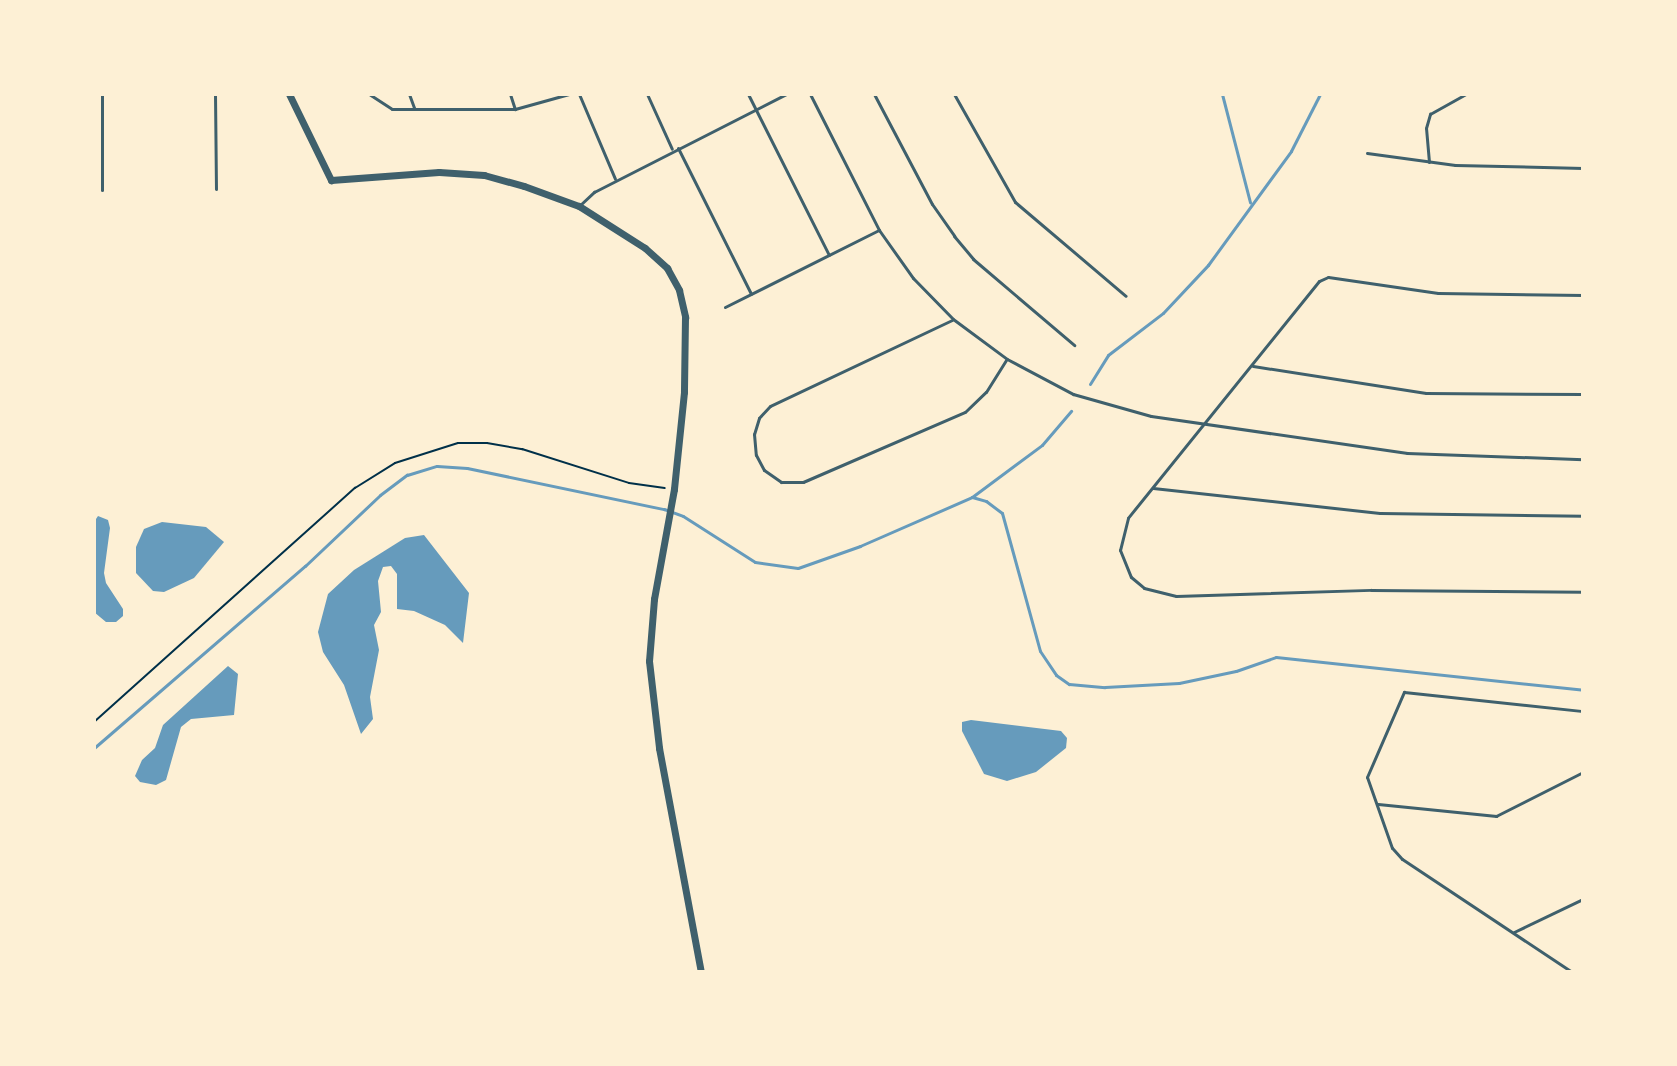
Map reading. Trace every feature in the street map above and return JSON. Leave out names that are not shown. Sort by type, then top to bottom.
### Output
[{"type":"street","points":[[289,94],[331,180],[439,172],[484,175],[579,206],[645,248],[667,268],[679,290],[685,317],[686,362],[674,489],[650,632],[650,684],[701,972]]},
{"type":"lane","points":[[102,94],[102,190]]},
{"type":"lane","points":[[215,94],[216,189]]},
{"type":"lane","points":[[369,94],[392,109],[515,109],[569,94]]},
{"type":"lane","points":[[409,94],[414,108]]},
{"type":"lane","points":[[510,94],[515,109]]},
{"type":"lane","points":[[579,94],[615,180]]},
{"type":"lane","points":[[647,94],[673,150]]},
{"type":"lane","points":[[748,94],[829,255]]},
{"type":"lane","points":[[579,206],[594,192],[615,180],[786,94]]},
{"type":"lane","points":[[810,94],[879,230],[913,278],[953,319],[1007,359],[1073,394],[1151,416],[1407,453],[1583,459]]},
{"type":"lane","points":[[874,94],[932,204],[954,236],[973,259],[1074,345]]},
{"type":"lane","points":[[954,94],[1015,202],[1126,296]]},
{"type":"lane","points":[[1429,162],[1426,128],[1430,114],[1466,94]]},
{"type":"lane","points":[[678,148],[751,294]]},
{"type":"lane","points":[[1367,153],[1429,162],[1583,168]]},
{"type":"lane","points":[[725,307],[879,230]]},
{"type":"lane","points":[[1583,295],[1438,293],[1328,277],[1319,281],[1128,518],[1120,550],[1131,577],[1158,593],[1176,596],[1371,590],[1583,592]]},
{"type":"lane","points":[[953,319],[770,406],[759,418],[754,434],[756,455],[764,470],[781,482],[803,482],[965,412],[986,392],[1007,359]]},
{"type":"lane","points":[[1251,365],[1426,393],[1583,394]]},
{"type":"lane","points":[[1153,488],[1380,513],[1583,516]]},
{"type":"lane","points":[[1572,972],[1402,859],[1392,848],[1367,777],[1404,692],[1583,711]]},
{"type":"lane","points":[[1378,804],[1496,816],[1583,772]]},
{"type":"lane","points":[[1514,932],[1583,899]]},
{"type":"path","points":[[94,722],[355,488],[395,463],[458,443],[487,443],[522,449],[629,483],[674,489]]},
{"type":"water","points":[[98,516],[108,520],[110,528],[104,573],[106,583],[123,609],[123,616],[116,622],[106,622],[94,612],[94,522]]},
{"type":"water","points":[[162,522],[206,527],[224,542],[194,578],[164,592],[153,591],[136,573],[136,547],[144,529]]},
{"type":"water","points":[[424,535],[469,593],[463,643],[445,625],[414,611],[397,609],[397,574],[391,566],[383,567],[378,581],[381,612],[374,625],[379,650],[370,697],[373,719],[361,734],[344,685],[323,652],[318,632],[328,594],[354,570],[405,538]]},
{"type":"water","points":[[228,666],[238,674],[234,715],[191,719],[181,727],[166,780],[156,785],[140,782],[135,776],[142,760],[155,748],[163,725]]},
{"type":"water","points":[[971,720],[1061,731],[1067,738],[1066,748],[1036,772],[1007,781],[984,774],[962,731],[962,722]]},
{"type":"waterway","points":[[1222,94],[1250,202]]},
{"type":"waterway","points":[[1090,384],[1108,355],[1163,313],[1208,265],[1291,151],[1320,94]]},
{"type":"waterway","points":[[972,497],[1042,445],[1071,411]]},
{"type":"waterway","points":[[94,748],[305,566],[380,495],[407,475],[437,466],[467,468],[664,509],[683,516],[755,562],[798,568],[860,546],[972,497],[986,501],[1002,513],[1040,651],[1056,675],[1069,684],[1105,687],[1179,683],[1236,671],[1276,657],[1583,690]]}]
